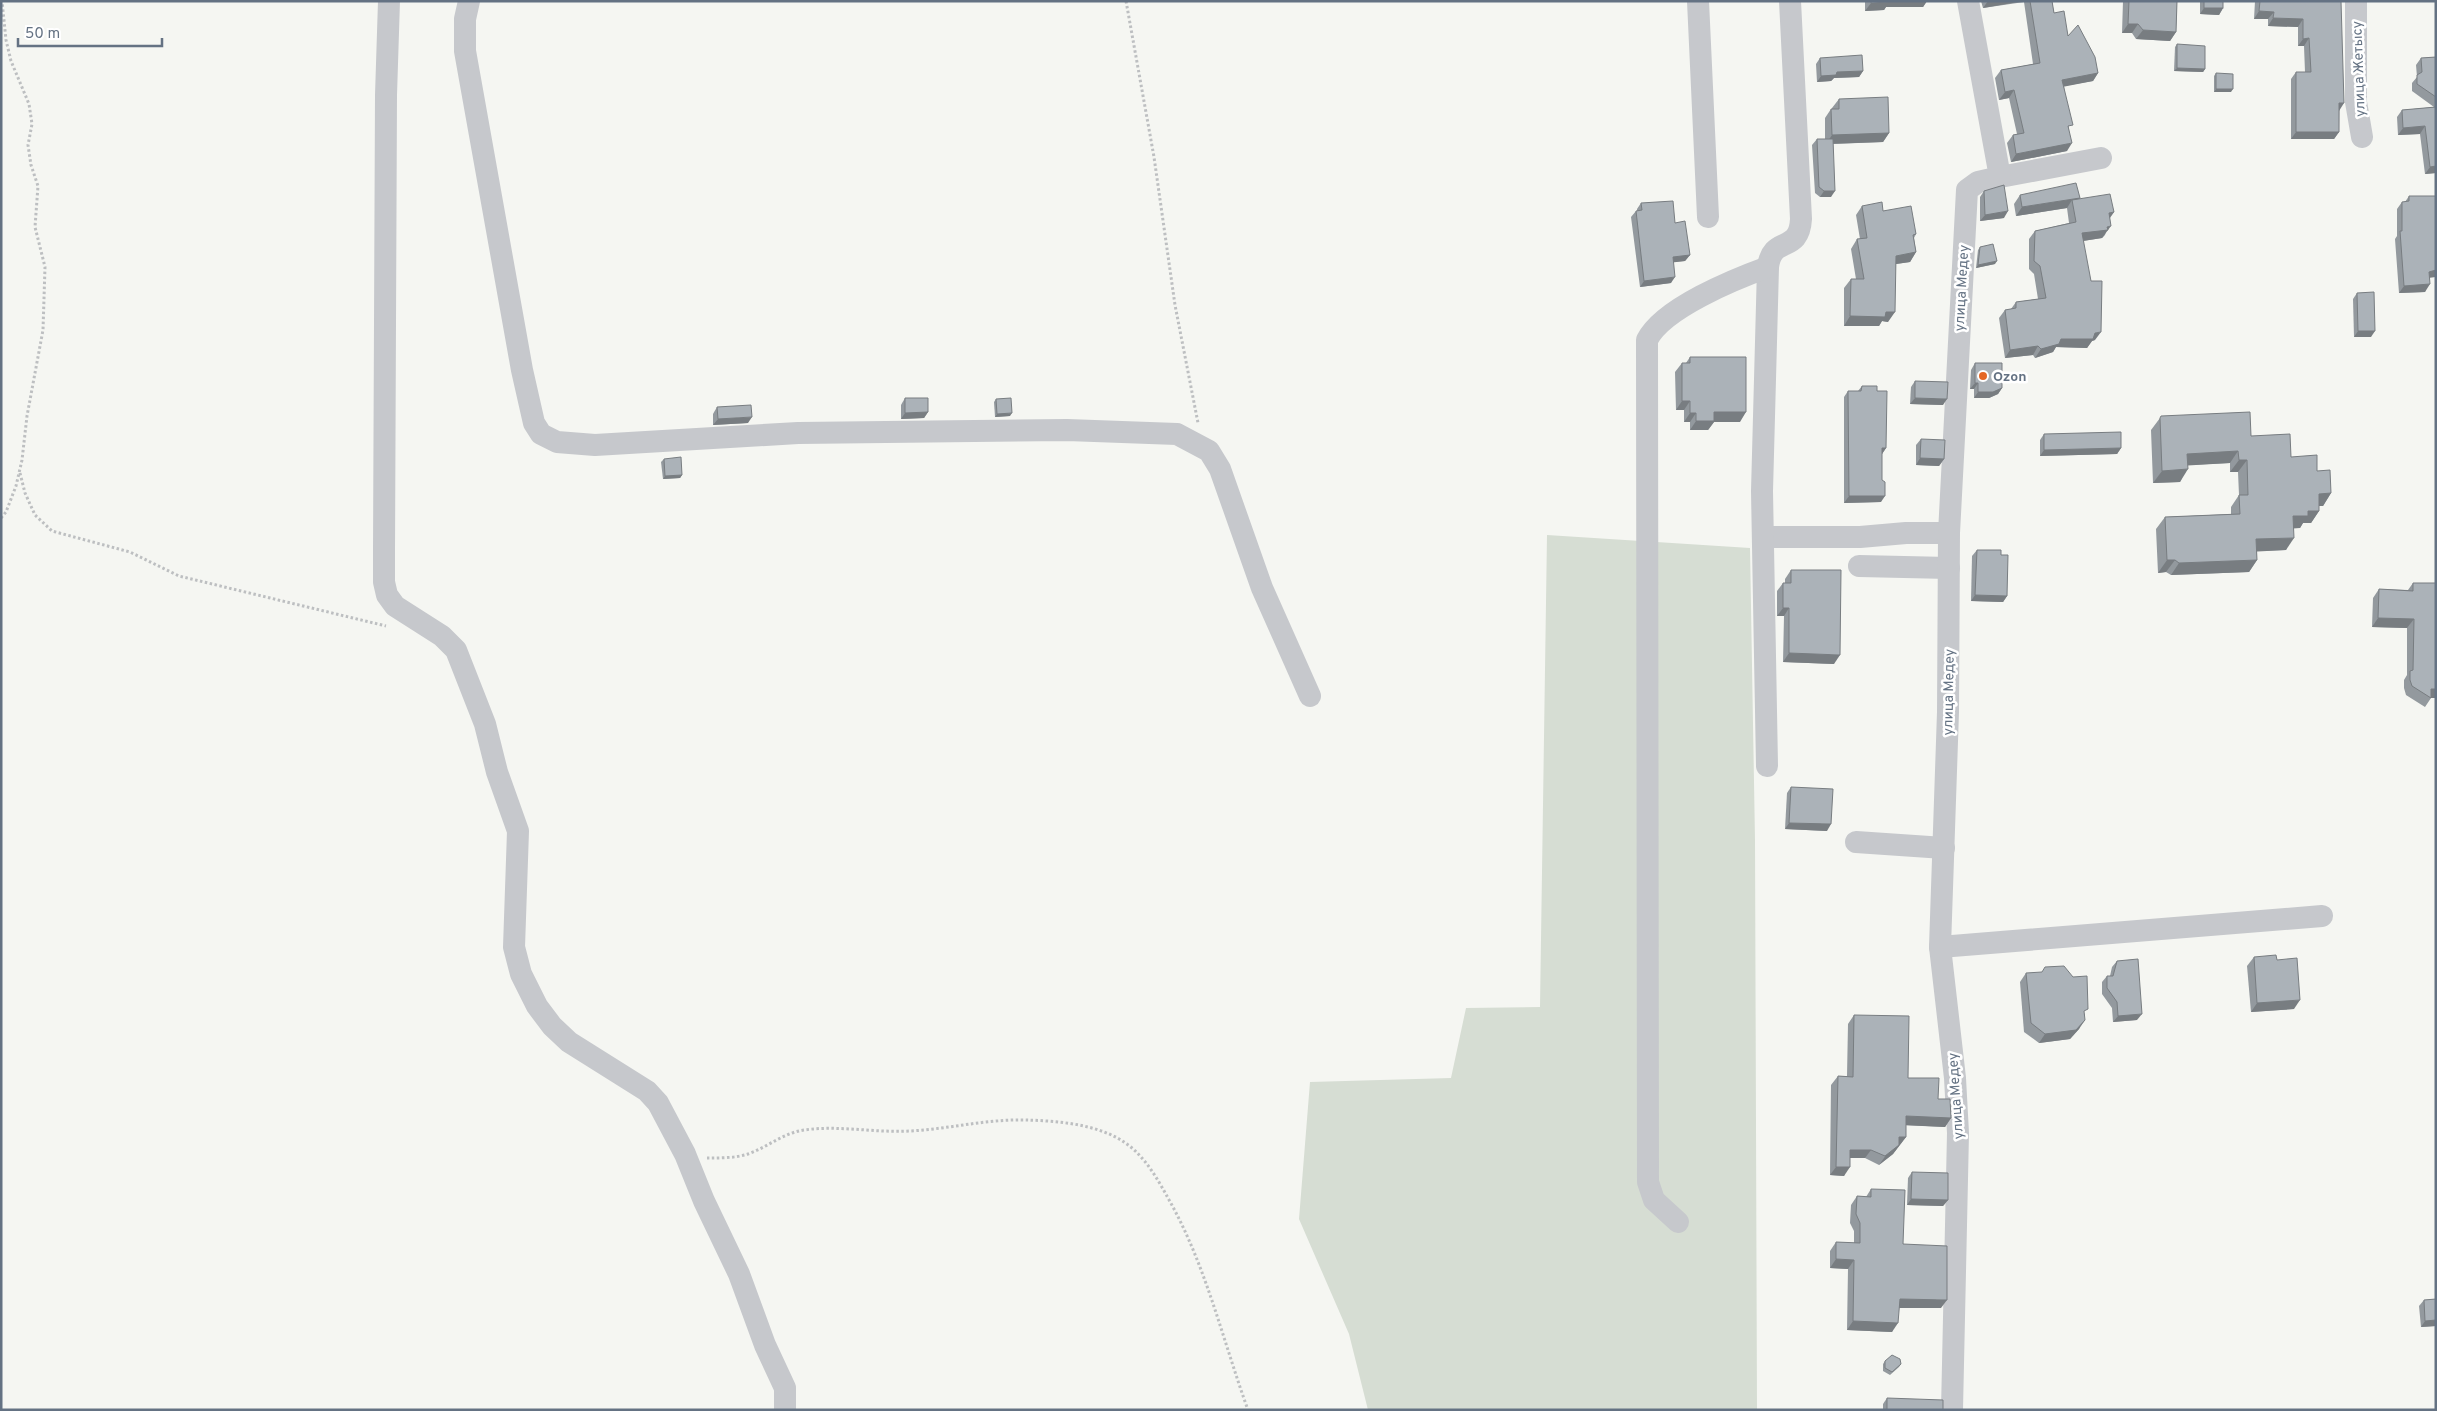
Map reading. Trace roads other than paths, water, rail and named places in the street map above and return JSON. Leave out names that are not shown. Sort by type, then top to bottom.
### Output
[{"type":"street","points":[[389,1],[386,105],[384,582],[387,595],[395,606],[442,636],[456,650],[470,684],[484,724],[497,772],[518,831],[514,947],[521,974],[537,1006],[552,1026],[569,1042],[647,1091],[658,1103],[685,1154],[704,1202],[739,1274],[765,1345],[784,1388],[785,1410]]},
{"type":"street","points":[[469,1],[465,19],[465,51],[522,370],[534,422],[541,434],[557,442],[595,445],[798,433],[1067,430],[1177,434],[1208,451],[1220,469],[1262,588],[1310,696]]},
{"type":"street","points":[[1698,1],[1708,217]]},
{"type":"street","points":[[1767,766],[1762,491],[1768,267],[1772,252],[1777,247],[1794,241],[1800,233],[1790,1]]},
{"type":"street","points":[[1968,1],[2000,177],[2101,158]]},
{"type":"street","name":"улица Жетысу","points":[[2356,1],[2356,102],[2362,137]]},
{"type":"street","name":"улица Медеу","points":[[1952,1410],[1958,1134],[1956,1078],[1940,947],[1944,848],[1949,533],[1967,190],[1978,182],[2000,177]]},
{"type":"street","points":[[1678,1222],[1654,1200],[1648,1182],[1647,340],[1652,331],[1690,302],[1726,283],[1768,267]]},
{"type":"street","points":[[1764,537],[1860,538],[1906,533],[1949,533]]},
{"type":"street","points":[[1860,566],[1949,568]]},
{"type":"street","points":[[1856,842],[1944,848]]},
{"type":"street","points":[[1940,947],[2322,916]]},
{"type":"place","name":"Ozon","points":[[1983,376]]}]
